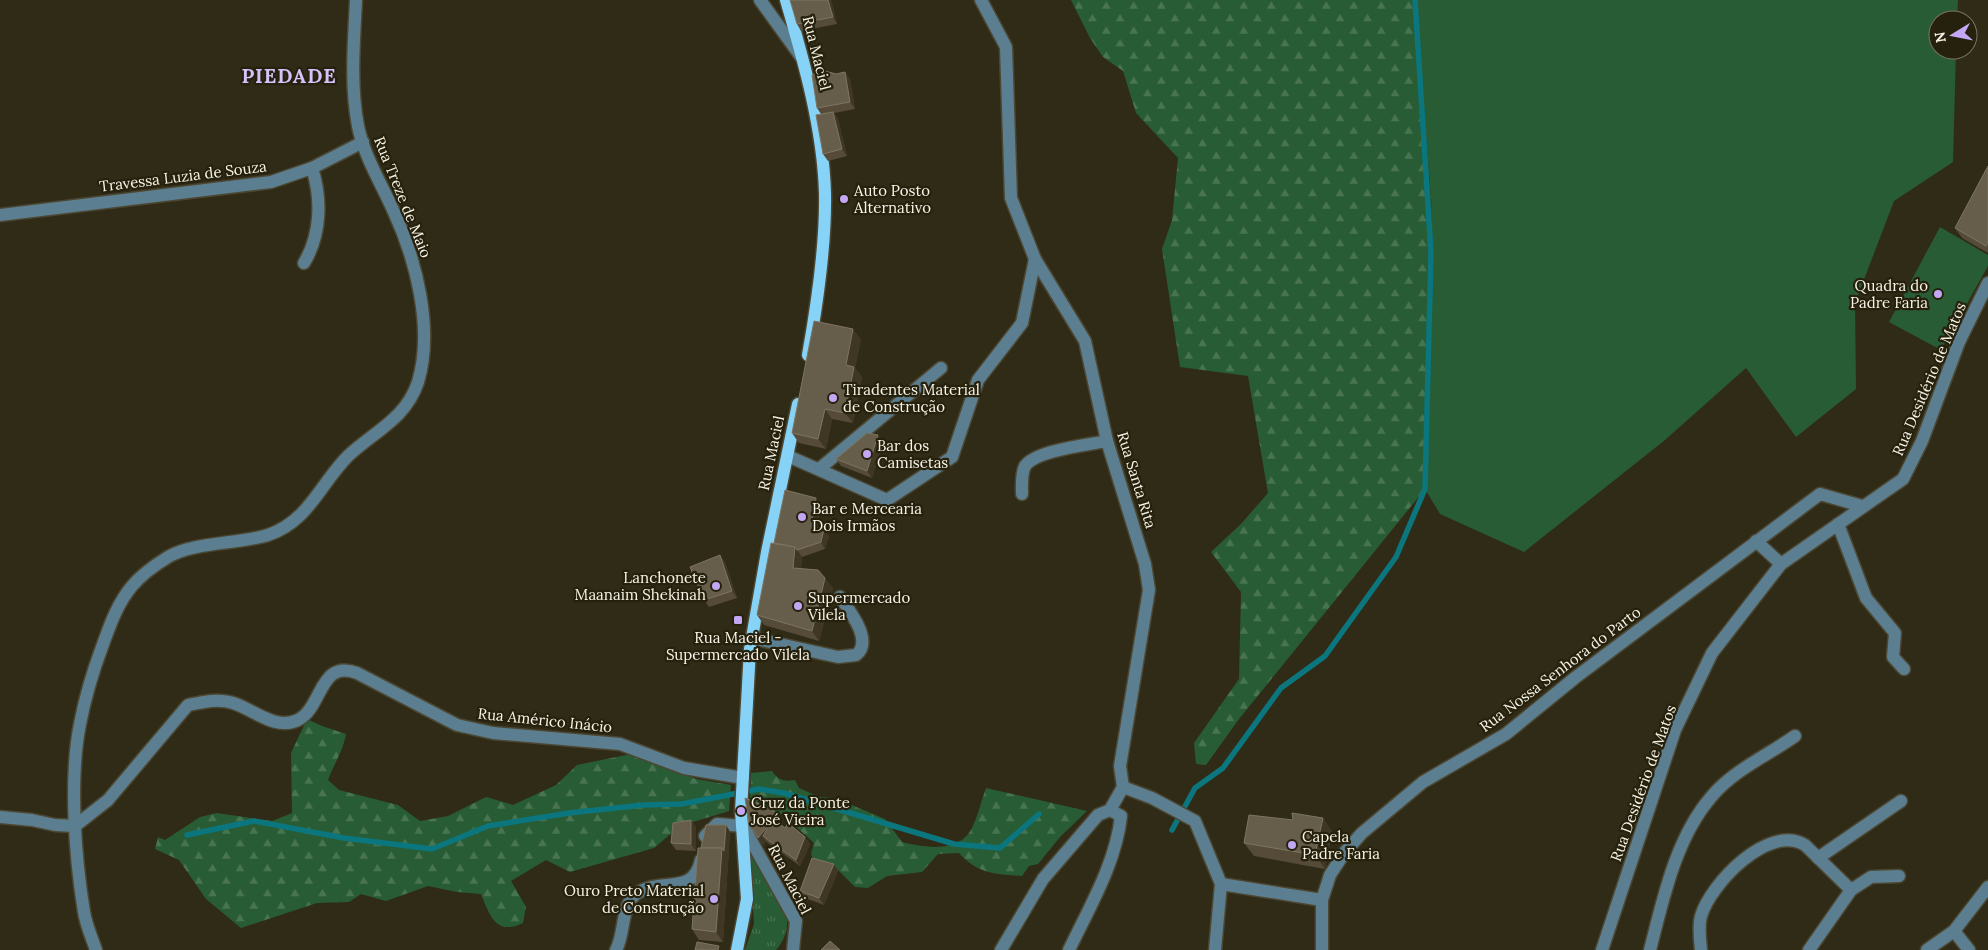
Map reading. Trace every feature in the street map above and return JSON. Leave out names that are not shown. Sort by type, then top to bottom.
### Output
[{"type":"main road","name":"Rua Maciel","points":[[786,0],[803,60],[818,135],[825,192],[824,243],[806,364]]},
{"type":"main road","name":"Rua Maciel","points":[[737,950],[747,899],[741,811],[752,638],[767,552],[801,389]]},
{"type":"street","name":"Rua Treze de Maio","points":[[96,950],[84,914],[75,826],[75,769],[79,726],[88,687],[113,616],[135,583],[148,571],[176,553],[268,534],[293,522],[309,508],[348,456],[390,424],[411,397],[417,384],[423,347],[420,294],[415,267],[398,221],[363,142],[358,125],[355,84],[356,0]]},
{"type":"street","points":[[760,0],[803,60]]},
{"type":"street","name":"Rua Santa Rita","points":[[981,0],[1006,47],[1011,198],[1035,259],[1085,341],[1107,441],[1146,564],[1148,590],[1120,766],[1123,786]]},
{"type":"street","name":"Travessa Luzia de Souza","points":[[0,215],[271,182],[312,168],[363,142]]},
{"type":"street","points":[[304,264],[314,244],[318,218],[317,188],[312,168]]},
{"type":"street","points":[[788,456],[887,500],[952,457],[978,380],[1022,322],[1035,259]]},
{"type":"street","name":"Rua Desidério de Matos","points":[[1602,950],[1675,730],[1712,653],[1781,564],[1903,479],[1922,441],[1960,342],[1988,283]]},
{"type":"street","points":[[819,469],[941,368]]},
{"type":"street","points":[[1022,494],[1025,467],[1031,461],[1056,451],[1107,441]]},
{"type":"street","name":"Rua Nossa Senhora do Parto","points":[[1322,950],[1322,900],[1330,875],[1345,852],[1362,833],[1423,782],[1506,734],[1576,677],[1820,494],[1862,506]]},
{"type":"street","points":[[1838,524],[1866,598],[1895,633],[1893,657],[1904,669]]},
{"type":"street","points":[[1756,542],[1781,564]]},
{"type":"street","points":[[752,638],[838,657],[856,655],[860,652],[862,645],[858,626],[840,597]]},
{"type":"street","name":"Rua Américo Inácio","points":[[75,826],[108,800],[188,706],[202,702],[232,702],[269,720],[284,723],[298,720],[309,710],[331,674],[338,670],[348,670],[357,673],[457,725],[493,733],[620,744],[684,768],[742,783]]},
{"type":"street","points":[[1650,950],[1668,885],[1695,818],[1712,795],[1734,776],[1795,736]]},
{"type":"street","points":[[1002,950],[1043,879],[1098,815],[1110,810],[1123,786],[1152,798],[1195,821],[1221,884],[1215,950]]},
{"type":"street","points":[[1818,858],[1901,801]]},
{"type":"street","points":[[1069,950],[1099,886],[1119,831],[1121,816],[1110,810]]},
{"type":"street","points":[[0,817],[75,826]]},
{"type":"street","points":[[616,950],[622,938],[630,899],[638,892],[652,887],[692,880],[698,873],[703,842],[707,832],[717,824],[743,826]]},
{"type":"street","name":"Rua Maciel","points":[[743,826],[796,921],[793,950]]},
{"type":"street","points":[[1701,950],[1699,933],[1701,916],[1709,898],[1742,861],[1759,848],[1788,839],[1797,840],[1805,845],[1851,890]]},
{"type":"street","points":[[1809,950],[1851,890],[1871,877],[1899,876]]},
{"type":"street","points":[[1221,884],[1322,900]]},
{"type":"street","points":[[1927,950],[1954,931],[1988,887]]},
{"type":"street","points":[[1954,931],[1969,950]]},
{"type":"green space","points":[[1071,0],[1415,0],[1432,210],[1425,489],[1239,719],[1206,765],[1196,764],[1194,743],[1239,679],[1241,592],[1211,552],[1241,524],[1268,493],[1248,376],[1180,367],[1162,249],[1172,220],[1178,158],[1136,113],[1123,71],[1103,57],[1090,38]]},
{"type":"green space","points":[[1415,0],[1958,0],[1958,10],[1928,10],[1928,60],[1956,60],[1953,162],[1894,201],[1855,303],[1856,389],[1796,437],[1746,368],[1665,440],[1524,552],[1440,514],[1425,489],[1432,210]]},
{"type":"green space","name":"Quadra do Padre Faria","points":[[1940,227],[1988,255],[1988,266],[1941,350],[1889,322]]},
{"type":"green space","points":[[307,719],[346,734],[341,752],[328,780],[339,790],[398,805],[420,821],[448,816],[486,797],[513,805],[556,785],[577,765],[631,754],[696,779],[731,785],[729,811],[680,826],[654,848],[570,872],[546,860],[511,881],[526,907],[523,923],[514,926],[506,927],[495,922],[481,894],[457,892],[428,886],[386,901],[361,894],[349,902],[317,903],[241,928],[206,899],[179,860],[155,849],[158,837],[165,840],[200,817],[217,813],[272,821],[292,813],[291,753]]},
{"type":"green space","points":[[772,771],[782,780],[795,780],[799,788],[819,797],[835,798],[885,819],[902,842],[919,846],[946,846],[955,844],[963,839],[969,833],[974,823],[986,788],[1087,811],[1060,837],[1038,864],[1029,866],[1022,876],[987,872],[973,865],[959,853],[938,854],[922,872],[887,876],[868,888],[855,887],[830,862],[816,865],[811,854],[814,843],[782,814],[750,805],[751,773]]},
{"type":"green space","points":[[749,836],[773,877],[786,907],[787,922],[784,937],[776,950],[745,950],[754,924]]},
{"type":"building","points":[[790,0],[828,0],[833,17],[797,24]]},
{"type":"building","points":[[825,71],[836,74],[845,72],[850,102],[817,108],[812,75]]},
{"type":"building","points":[[833,112],[842,149],[823,154],[816,115]]},
{"type":"building","points":[[1988,166],[1988,242],[1986,246],[1955,228]]},
{"type":"building","name":"Tiradentes Material de Construção","points":[[814,321],[853,329],[846,365],[854,367],[845,413],[825,409],[818,439],[792,433]]},
{"type":"building","points":[[867,433],[878,435],[867,471],[836,459]]},
{"type":"building","points":[[785,490],[816,498],[811,527],[824,529],[821,542],[797,550],[795,547],[774,543]]},
{"type":"building","name":"Supermercado Vilela","points":[[771,543],[795,547],[793,568],[818,570],[825,578],[812,631],[757,615]]},
{"type":"building","name":"Lanchonete Maanaim Shekinah","points":[[720,555],[732,591],[704,600],[690,567]]},
{"type":"building","points":[[745,798],[775,812],[773,819],[785,828],[788,823],[805,837],[796,860],[763,836],[771,822],[758,838],[749,824]]},
{"type":"building","points":[[1292,813],[1323,818],[1315,855],[1244,843],[1249,815],[1293,820]]},
{"type":"building","points":[[691,820],[691,844],[671,843],[673,823]]},
{"type":"building","points":[[706,825],[726,825],[724,851],[722,848],[701,848]]},
{"type":"building","points":[[698,848],[722,848],[716,932],[692,929]]},
{"type":"building","points":[[812,858],[834,864],[819,898],[800,891]]},
{"type":"building","points":[[830,941],[840,950],[821,950]]},
{"type":"building","points":[[697,942],[719,946],[718,950],[695,950]]},
{"type":"waterway","points":[[1172,830],[1195,788],[1223,768],[1281,688],[1325,656],[1396,557],[1425,489],[1431,253],[1415,0]]},
{"type":"waterway","points":[[187,835],[254,821],[344,838],[432,849],[488,826],[569,813],[643,805],[682,804],[759,789],[784,793],[954,844],[1000,848],[1039,814]]},
{"type":"place","name":"Auto Posto Alternativo","points":[[844,199]]},
{"type":"place","name":"Quadra do Padre Faria","points":[[1938,294]]},
{"type":"place","name":"Tiradentes Material de Construção","points":[[833,398]]},
{"type":"place","name":"Bar dos Camisetas","points":[[867,454]]},
{"type":"place","name":"Bar e Mercearia Dois Irmãos","points":[[802,517]]},
{"type":"place","name":"Lanchonete Maanaim Shekinah","points":[[716,586]]},
{"type":"place","name":"Supermercado Vilela","points":[[798,606]]},
{"type":"place","name":"Rua Maciel - Supermercado Vilela","points":[[738,620]]},
{"type":"place","name":"Cruz da Ponte José Vieira","points":[[741,811]]},
{"type":"place","name":"Capela Padre Faria","points":[[1292,845]]},
{"type":"place","name":"Ouro Preto Material de Construção","points":[[714,899]]},
{"type":"district","name":"PIEDADE","points":[[289,75]]}]
